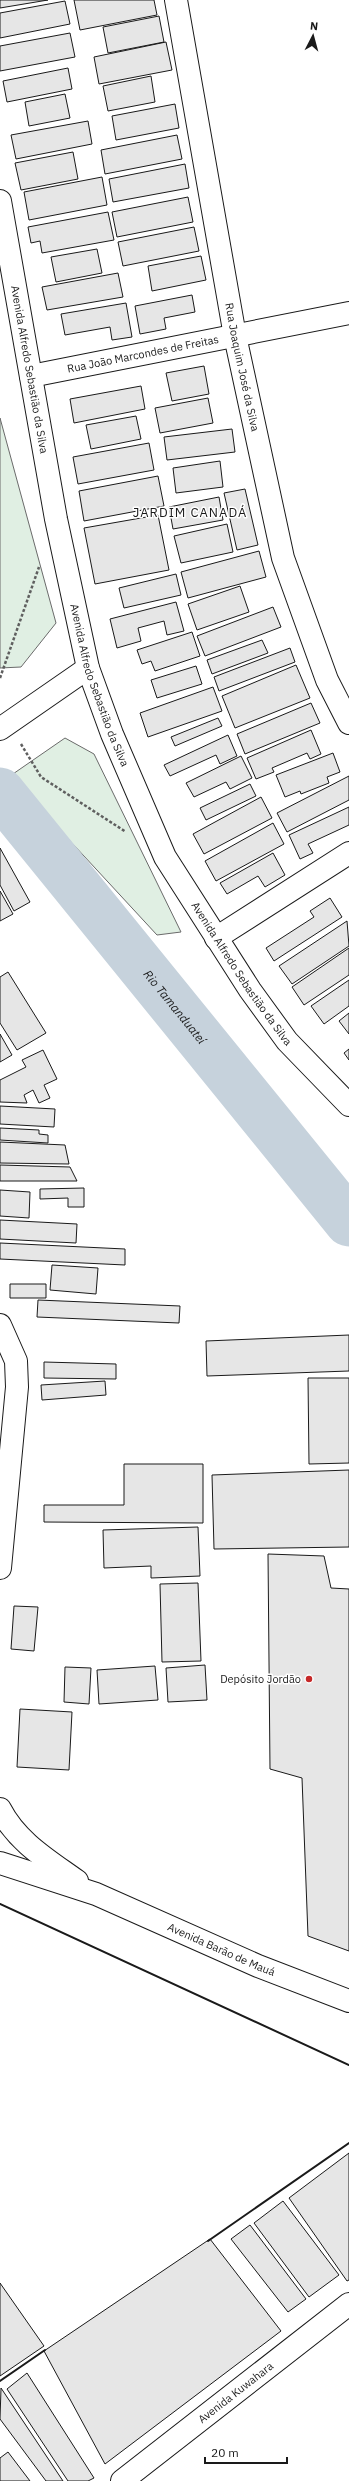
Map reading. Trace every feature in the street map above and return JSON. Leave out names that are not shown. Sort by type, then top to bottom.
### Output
[{"type":"street","name":"Rua Joaquim José da Silva","points":[[176,0],[235,336],[283,558],[327,680],[349,723]]},
{"type":"street","name":"Avenida Alfredo Sebastião da Silva","points":[[0,201],[56,520],[88,668],[112,734],[164,857],[216,938],[287,1041],[349,1105]]},
{"type":"street","name":"Rua João Marcondes de Freitas","points":[[31,376],[349,313]]},
{"type":"street","points":[[4,726],[88,668]]},
{"type":"street","points":[[216,938],[349,853]]},
{"type":"street","points":[[0,1325],[16,1361],[17,1387],[0,1568]]},
{"type":"street","name":"Avenida Barão de Mauá","points":[[0,1809],[8,1824],[30,1847],[96,1894]]},
{"type":"street","name":"Avenida Barão de Mauá","points":[[0,1863],[96,1894],[258,1966],[349,2001]]},
{"type":"street","name":"Avenida Kuwahara","points":[[122,2481],[349,2304]]},
{"type":"path","points":[[0,678],[41,563]]},
{"type":"path","points":[[4,726],[42,777],[132,836]]},
{"type":"green space","points":[[0,418],[56,623],[21,667],[0,668]]},
{"type":"green space","points":[[65,738],[94,754],[181,932],[157,935],[10,776]]},
{"type":"building","points":[[0,0],[48,0],[0,8]]},
{"type":"building","points":[[74,0],[154,0],[157,15],[80,30]]},
{"type":"building","points":[[65,1],[70,24],[0,38],[0,13]]},
{"type":"building","points":[[159,16],[164,42],[108,53],[103,27]]},
{"type":"building","points":[[70,33],[75,57],[0,71],[0,46]]},
{"type":"building","points":[[166,42],[172,70],[99,84],[94,57]]},
{"type":"building","points":[[68,68],[72,89],[7,102],[3,81]]},
{"type":"building","points":[[151,76],[155,102],[108,111],[103,86]]},
{"type":"building","points":[[65,94],[70,118],[29,126],[25,102]]},
{"type":"building","points":[[175,104],[179,128],[116,140],[112,116]]},
{"type":"building","points":[[88,121],[92,144],[16,159],[11,135]]},
{"type":"building","points":[[177,135],[182,159],[105,174],[101,150]]},
{"type":"building","points":[[73,152],[78,179],[21,190],[15,163]]},
{"type":"building","points":[[185,164],[189,188],[113,202],[109,179]]},
{"type":"building","points":[[102,177],[107,205],[29,220],[24,192]]},
{"type":"building","points":[[188,197],[193,222],[117,237],[112,212]]},
{"type":"building","points":[[108,212],[114,240],[42,253],[40,241],[31,243],[28,227]]},
{"type":"building","points":[[194,227],[199,251],[123,266],[118,242]]},
{"type":"building","points":[[97,249],[102,273],[56,282],[51,257]]},
{"type":"building","points":[[201,256],[206,280],[152,291],[148,266]]},
{"type":"building","points":[[118,273],[123,297],[47,310],[42,287]]},
{"type":"building","points":[[192,295],[195,312],[164,318],[166,329],[140,334],[135,306]]},
{"type":"building","points":[[126,303],[132,337],[112,340],[110,327],[65,335],[61,314]]},
{"type":"building","points":[[204,366],[209,394],[172,401],[166,373]]},
{"type":"building","points":[[141,386],[145,409],[74,423],[70,399]]},
{"type":"building","points":[[208,398],[213,423],[160,433],[155,408]]},
{"type":"building","points":[[136,416],[141,439],[91,449],[86,425]]},
{"type":"building","points":[[232,429],[235,452],[167,460],[164,437]]},
{"type":"building","points":[[149,443],[154,470],[78,484],[73,457]]},
{"type":"building","points":[[220,461],[223,487],[176,493],[173,468]]},
{"type":"building","points":[[158,476],[164,506],[84,521],[79,491]]},
{"type":"building","points":[[245,489],[258,545],[237,550],[224,493]]},
{"type":"building","points":[[219,497],[223,520],[173,529],[169,507]]},
{"type":"building","points":[[158,515],[169,570],[95,584],[84,528]]},
{"type":"building","points":[[227,524],[233,552],[181,563],[174,536]]},
{"type":"building","points":[[259,551],[266,577],[188,598],[181,572]]},
{"type":"building","points":[[176,574],[181,595],[124,608],[119,588]]},
{"type":"building","points":[[240,586],[249,612],[197,630],[188,604]]},
{"type":"building","points":[[176,602],[184,631],[167,635],[164,621],[138,628],[141,641],[117,648],[110,619]]},
{"type":"building","points":[[273,607],[281,627],[205,656],[197,636]]},
{"type":"building","points":[[192,632],[200,656],[155,671],[151,661],[142,664],[137,650]]},
{"type":"building","points":[[262,640],[268,653],[212,674],[207,660]]},
{"type":"building","points":[[290,648],[295,662],[219,691],[214,677]]},
{"type":"building","points":[[296,665],[310,698],[235,728],[222,696]]},
{"type":"building","points":[[196,666],[202,684],[157,698],[151,680]]},
{"type":"building","points":[[213,687],[222,711],[148,737],[140,713]]},
{"type":"building","points":[[311,703],[320,723],[245,754],[237,734]]},
{"type":"building","points":[[218,718],[222,726],[175,746],[171,737]]},
{"type":"building","points":[[311,730],[321,754],[310,759],[307,753],[272,768],[274,772],[256,779],[247,758]]},
{"type":"building","points":[[228,735],[237,756],[220,764],[216,755],[170,776],[164,765]]},
{"type":"building","points":[[333,753],[340,772],[327,777],[329,783],[301,794],[300,791],[285,797],[276,775]]},
{"type":"building","points":[[241,756],[252,778],[230,789],[226,782],[194,797],[186,783]]},
{"type":"building","points":[[349,776],[349,800],[287,832],[277,813]]},
{"type":"building","points":[[250,784],[256,796],[206,820],[200,808]]},
{"type":"building","points":[[261,797],[272,818],[204,854],[193,834]]},
{"type":"building","points":[[349,807],[349,825],[308,844],[313,853],[300,859],[289,835]]},
{"type":"building","points":[[273,823],[284,844],[216,881],[205,861]]},
{"type":"building","points":[[0,848],[30,902],[14,911],[0,885]]},
{"type":"building","points":[[273,853],[285,875],[265,887],[258,876],[227,894],[220,883]]},
{"type":"building","points":[[0,891],[13,914],[0,921]]},
{"type":"building","points":[[330,898],[342,917],[274,961],[266,948],[314,917],[310,911]]},
{"type":"building","points":[[347,921],[349,946],[292,984],[279,966]]},
{"type":"building","points":[[349,948],[349,975],[304,1005],[292,987]]},
{"type":"building","points":[[8,972],[46,1033],[17,1050],[0,1023],[0,977]]},
{"type":"building","points":[[349,980],[349,1006],[324,1024],[311,1006]]},
{"type":"building","points":[[349,1013],[349,1034],[339,1021]]},
{"type":"building","points":[[0,1034],[12,1055],[0,1062]]},
{"type":"building","points":[[349,1049],[349,1060],[344,1053]]},
{"type":"building","points":[[43,1050],[57,1079],[44,1085],[50,1098],[39,1103],[33,1090],[24,1095],[27,1103],[0,1102],[0,1080],[26,1067],[22,1060]]},
{"type":"building","points":[[0,1106],[55,1109],[54,1127],[0,1124]]},
{"type":"building","points":[[0,1128],[39,1130],[39,1134],[48,1135],[48,1143],[0,1140]]},
{"type":"building","points":[[0,1142],[65,1145],[69,1164],[0,1163]]},
{"type":"building","points":[[0,1165],[70,1167],[77,1181],[0,1181]]},
{"type":"building","points":[[84,1188],[84,1207],[68,1207],[68,1198],[40,1199],[40,1189]]},
{"type":"building","points":[[0,1190],[30,1192],[29,1218],[0,1216]]},
{"type":"building","points":[[0,1220],[77,1224],[76,1243],[0,1239]]},
{"type":"building","points":[[0,1243],[125,1249],[125,1265],[0,1259]]},
{"type":"building","points":[[52,1265],[98,1268],[96,1294],[50,1290]]},
{"type":"building","points":[[10,1284],[46,1284],[46,1298],[10,1298]]},
{"type":"building","points":[[38,1300],[180,1306],[179,1323],[37,1317]]},
{"type":"building","points":[[349,1335],[349,1371],[207,1376],[206,1341]]},
{"type":"building","points":[[44,1362],[116,1364],[116,1379],[44,1378]]},
{"type":"building","points":[[308,1378],[349,1378],[349,1463],[309,1464]]},
{"type":"building","points":[[105,1381],[106,1395],[42,1400],[41,1385]]},
{"type":"building","points":[[124,1464],[203,1464],[203,1523],[44,1522],[44,1505],[124,1505]]},
{"type":"building","points":[[349,1470],[349,1547],[214,1549],[212,1475]]},
{"type":"building","points":[[198,1527],[200,1576],[151,1578],[151,1566],[104,1568],[103,1530]]},
{"type":"building","name":"Depósito Jordão","points":[[268,1554],[324,1556],[331,1588],[349,1589],[349,1951],[308,1936],[302,1778],[270,1769]]},
{"type":"building","points":[[198,1583],[201,1661],[162,1662],[160,1584]]},
{"type":"building","points":[[14,1606],[38,1607],[34,1651],[11,1649]]},
{"type":"building","points":[[205,1665],[207,1700],[168,1702],[166,1668]]},
{"type":"building","points":[[155,1666],[158,1700],[99,1704],[97,1670]]},
{"type":"building","points":[[65,1667],[91,1668],[89,1704],[64,1702]]},
{"type":"building","points":[[20,1709],[72,1712],[69,1770],[17,1767]]},
{"type":"building","points":[[349,2153],[349,2280],[347,2281],[289,2198]]},
{"type":"building","points":[[283,2201],[339,2275],[309,2297],[254,2223]]},
{"type":"building","points":[[250,2225],[306,2299],[288,2312],[231,2239]]},
{"type":"building","points":[[210,2239],[281,2331],[105,2464],[44,2351]]},
{"type":"building","points":[[0,2283],[44,2346],[0,2376]]},
{"type":"building","points":[[27,2373],[94,2478],[88,2481],[68,2481],[7,2389]]},
{"type":"building","points":[[1,2388],[63,2481],[46,2481],[0,2419]]},
{"type":"building","points":[[8,2452],[30,2481],[0,2481],[0,2458]]},
{"type":"waterway","name":"Rio Tamanduateí","points":[[0,792],[349,1222]]},
{"type":"wall","points":[[0,1904],[349,2065]]},
{"type":"wall","points":[[208,2241],[349,2143]]},
{"type":"wall","points":[[0,2381],[45,2350]]},
{"type":"place","name":"Depósito Jordão","points":[[309,1679]]},
{"type":"district","name":"JARDIM CANADÁ","points":[[190,512]]}]
